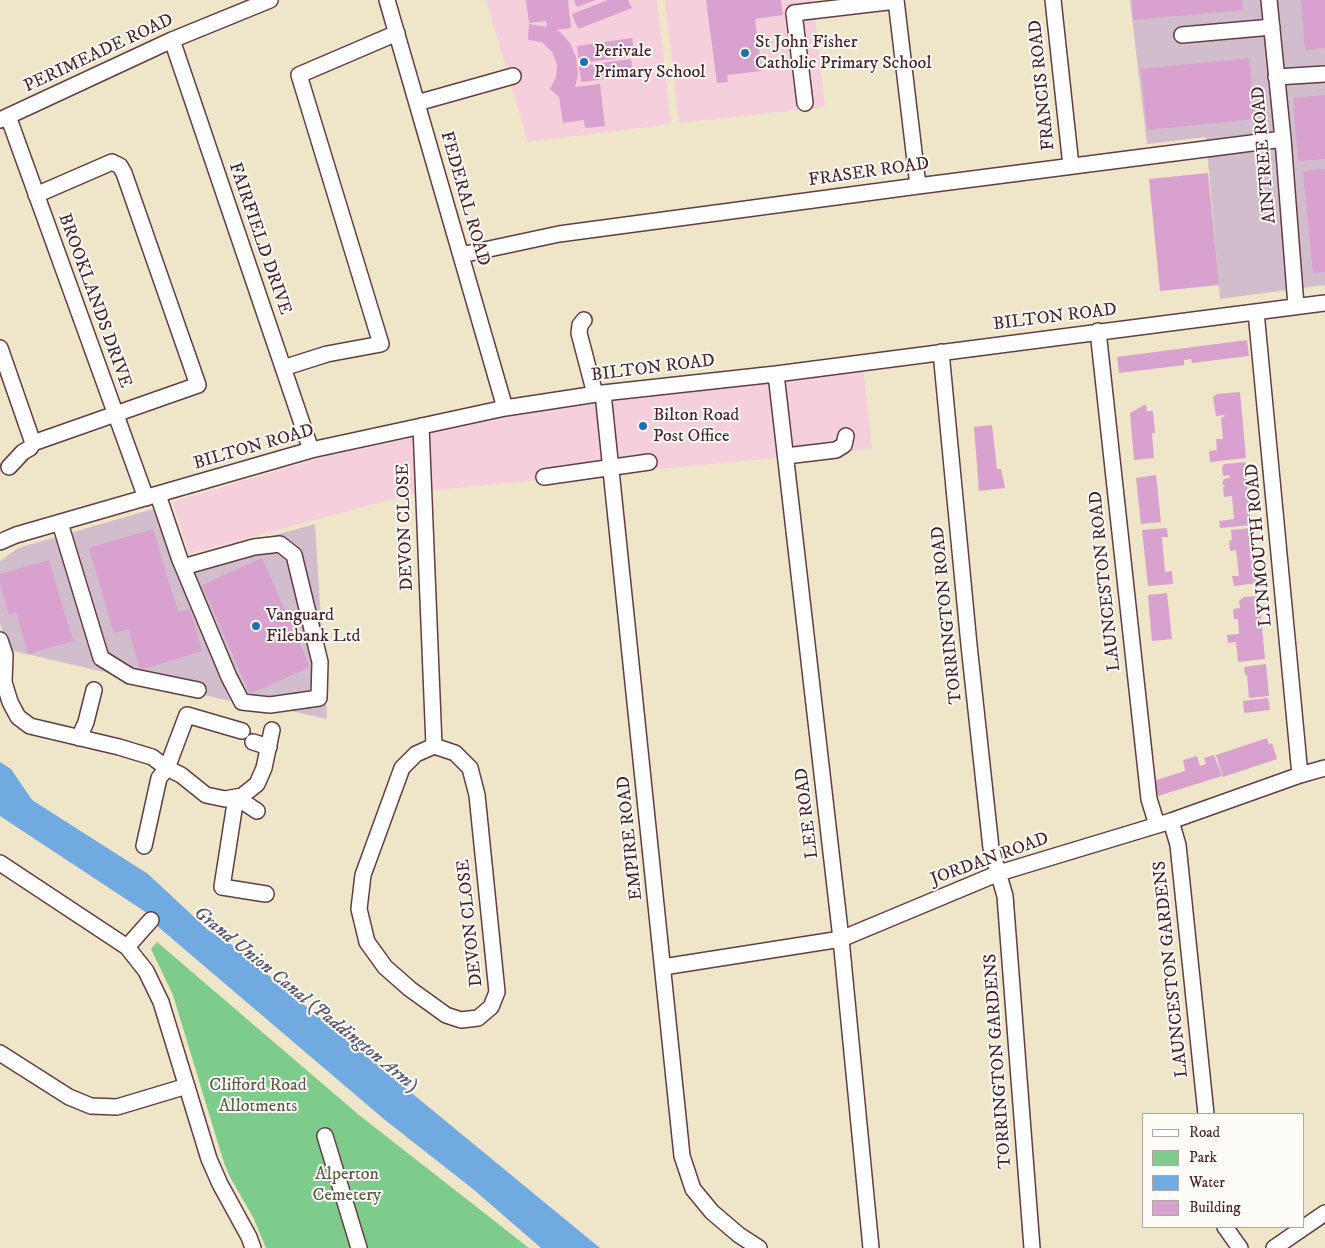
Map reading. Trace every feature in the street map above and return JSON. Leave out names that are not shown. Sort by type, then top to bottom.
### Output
[{"type":"street","name":"PERIMEADE ROAD","points":[[4,118],[172,40],[270,0]]},
{"type":"street","name":"FEDERAL ROAD","points":[[388,0],[505,408]]},
{"type":"street","points":[[805,103],[794,13],[896,0],[918,186]]},
{"type":"street","name":"FRANCIS ROAD","points":[[1053,0],[1071,166]]},
{"type":"street","name":"AINTREE ROAD","points":[[1269,0],[1283,139],[1296,306]]},
{"type":"street","points":[[1182,35],[1272,26]]},
{"type":"street","points":[[283,368],[327,354],[381,344],[299,75],[397,33]]},
{"type":"street","name":"FAIRFIELD DRIVE","points":[[172,40],[311,450]]},
{"type":"street","points":[[1276,77],[1325,74]]},
{"type":"street","points":[[417,103],[513,76]]},
{"type":"street","name":"BROOKLANDS DRIVE","points":[[4,118],[36,195],[116,415],[229,677],[242,702],[270,705],[319,698],[320,662],[294,555],[280,544],[254,547],[183,567]]},
{"type":"street","name":"FRASER ROAD","points":[[461,255],[559,234],[1283,139]]},
{"type":"street","points":[[9,467],[33,443],[198,385],[120,166],[112,162],[36,195]]},
{"type":"street","name":"BILTON ROAD","points":[[0,542],[16,535],[311,450],[505,408],[599,394],[776,374],[1325,303]]},
{"type":"street","name":"LYNMOUTH ROAD","points":[[1256,312],[1300,775]]},
{"type":"street","name":"EMPIRE ROAD","points":[[584,320],[580,325],[579,333],[599,394],[611,469],[682,1156],[694,1189],[712,1212],[739,1235],[759,1248]]},
{"type":"street","name":"LAUNCESTON ROAD","points":[[1098,331],[1149,799],[1164,823]]},
{"type":"street","points":[[0,348],[33,443]]},
{"type":"street","name":"TORRINGTON ROAD","points":[[941,352],[990,838],[1000,873]]},
{"type":"street","name":"LEE ROAD","points":[[776,374],[841,939],[871,1248]]},
{"type":"street","name":"DEVON CLOSE","points":[[421,426],[434,746]]},
{"type":"street","points":[[786,456],[836,450],[844,445],[846,436]]},
{"type":"street","points":[[544,477],[611,469],[649,462]]},
{"type":"street","points":[[60,523],[101,658],[130,676],[198,690]]},
{"type":"street","points":[[0,640],[4,682],[10,702],[18,717],[30,726],[119,747],[152,757],[181,775],[206,795],[225,799],[242,796],[257,784],[264,768],[272,730]]},
{"type":"street","points":[[79,738],[86,722],[94,690]]},
{"type":"street","points":[[144,846],[159,778],[167,768],[187,715],[242,731]]},
{"type":"street","points":[[253,742],[269,747]]},
{"type":"street","name":"DEVON CLOSE","points":[[434,746],[455,753],[470,768],[477,795],[497,992],[492,1007],[478,1018],[461,1020],[446,1015],[410,989],[385,967],[367,942],[359,908],[363,875],[402,768],[416,754],[434,746]]},
{"type":"street","name":"JORDAN ROAD","points":[[663,967],[841,939],[1000,873],[1164,823],[1325,768]]},
{"type":"street","points":[[236,797],[257,811]]},
{"type":"street","points":[[236,797],[222,886],[266,894]]},
{"type":"street","name":"LAUNCESTON GARDENS","points":[[1164,823],[1178,845],[1206,1113]]},
{"type":"street","points":[[0,864],[127,947],[146,971],[160,1002],[209,1159],[253,1248]]},
{"type":"street","name":"TORRINGTON GARDENS","points":[[1000,873],[1005,896],[1032,1248]]},
{"type":"street","points":[[127,947],[151,920]]},
{"type":"street","points":[[0,1053],[69,1097],[91,1106],[117,1107],[186,1086]]},
{"type":"street","points":[[325,1136],[359,1248]]},
{"type":"street","points":[[1305,1226],[1325,1212]]},
{"type":"street","points":[[1226,1228],[1240,1248]]},
{"type":"street","points":[[1274,1248],[1302,1228]]},
{"type":"shaded area","name":"Perivale Primary School","points":[[486,0],[657,0],[671,124],[528,142]]},
{"type":"shaded area","name":"St John Fisher Catholic Primary School","points":[[665,0],[813,0],[825,107],[679,123]]},
{"type":"shaded area","points":[[1130,0],[1325,0],[1325,285],[1220,299],[1206,137],[1147,144]]},
{"type":"shaded area","points":[[863,365],[872,449],[422,491],[189,554],[173,502],[316,459],[484,422],[610,397]]},
{"type":"shaded area","points":[[170,504],[187,559],[315,524],[327,719],[233,698],[156,508]]},
{"type":"shaded area","points":[[153,509],[230,701],[9,650],[0,624],[0,561],[18,548]]},
{"type":"green space","points":[[157,942],[359,1115],[529,1248],[266,1248],[253,1217],[224,1163],[173,995],[151,949]]},
{"type":"water","points":[[0,762],[11,769],[32,800],[148,874],[208,930],[232,945],[600,1248],[541,1248],[473,1189],[385,1120],[156,925],[147,913],[0,816]]},
{"type":"building","points":[[526,0],[568,0],[571,28],[556,30],[570,43],[576,57],[578,75],[575,87],[600,84],[605,126],[585,128],[584,120],[563,123],[559,97],[550,89],[556,77],[557,64],[552,52],[542,42],[528,40],[529,24],[547,27],[546,21],[529,23]]},
{"type":"building","points":[[574,0],[596,0],[577,7]]},
{"type":"building","points":[[608,0],[628,0],[632,8],[578,29],[572,14]]},
{"type":"building","points":[[706,0],[781,0],[783,15],[755,19],[762,71],[727,75],[728,82],[717,83]]},
{"type":"building","points":[[1132,0],[1242,0],[1243,10],[1133,20]]},
{"type":"building","points":[[1301,0],[1325,0],[1325,48],[1305,50]]},
{"type":"building","points":[[632,38],[635,56],[579,63],[577,46]]},
{"type":"building","points":[[1249,58],[1256,119],[1147,130],[1141,69]]},
{"type":"building","points":[[631,59],[633,75],[581,82],[579,66]]},
{"type":"building","points":[[1325,95],[1325,159],[1298,161],[1293,98]]},
{"type":"building","points":[[1325,169],[1325,272],[1313,273],[1303,171]]},
{"type":"building","points":[[1208,173],[1219,285],[1160,291],[1149,179]]},
{"type":"building","points":[[1247,340],[1249,356],[1192,363],[1191,359],[1184,360],[1184,365],[1119,373],[1117,357]]},
{"type":"building","points":[[1240,392],[1246,458],[1210,462],[1209,451],[1217,450],[1216,439],[1223,439],[1221,418],[1225,416],[1216,416],[1213,397],[1217,394]]},
{"type":"building","points":[[1146,404],[1147,411],[1153,411],[1155,433],[1152,433],[1154,458],[1134,460],[1130,413]]},
{"type":"building","points":[[992,425],[997,469],[1001,469],[1005,488],[979,491],[974,427]]},
{"type":"building","points":[[1245,462],[1251,525],[1220,528],[1219,521],[1234,519],[1232,496],[1224,497],[1223,487],[1225,486],[1222,484],[1224,479],[1230,478],[1229,475],[1223,476],[1222,467],[1224,464]]},
{"type":"building","points":[[1156,475],[1161,522],[1141,524],[1136,478]]},
{"type":"building","points":[[1167,528],[1168,537],[1162,537],[1165,572],[1172,571],[1173,584],[1148,586],[1142,530]]},
{"type":"building","points":[[1251,528],[1258,583],[1234,586],[1232,576],[1239,576],[1236,550],[1230,551],[1231,530]]},
{"type":"building","points":[[153,529],[178,612],[190,609],[202,651],[140,670],[128,629],[114,633],[89,548]]},
{"type":"building","name":"Vanguard Filebank Ltd","points":[[262,558],[310,667],[250,694],[202,585]]},
{"type":"building","points":[[49,560],[73,641],[28,654],[16,613],[9,615],[0,583],[0,574]]},
{"type":"building","points":[[1167,593],[1172,639],[1152,641],[1148,595]]},
{"type":"building","points":[[1259,596],[1265,659],[1238,662],[1236,642],[1228,643],[1227,635],[1239,634],[1238,619],[1234,619],[1233,609],[1240,608],[1239,601],[1244,597]]},
{"type":"building","points":[[1266,664],[1269,696],[1249,698],[1247,675],[1245,675],[1244,667]]},
{"type":"building","points":[[1268,698],[1270,710],[1244,713],[1243,701]]},
{"type":"building","points":[[1267,738],[1269,745],[1272,743],[1277,759],[1223,777],[1216,755]]},
{"type":"building","points":[[1214,755],[1222,776],[1158,796],[1153,781],[1185,771],[1183,760],[1197,756],[1200,766],[1206,764],[1204,758]]},
{"type":"place","name":"St John Fisher Catholic Primary School","points":[[745,53]]},
{"type":"place","name":"Perivale Primary School","points":[[584,62]]},
{"type":"place","name":"Bilton Road Post Office","points":[[643,426]]},
{"type":"place","name":"Vanguard Filebank Ltd","points":[[256,626]]},
{"type":"water label","name":"Grand Union Canal (Paddington Arm)","points":[[305,1000]]},
{"type":"park label","name":"Clifford Road Allotments","points":[[258,1096]]},
{"type":"park label","name":"Alperton Cemetery","points":[[347,1185]]}]
